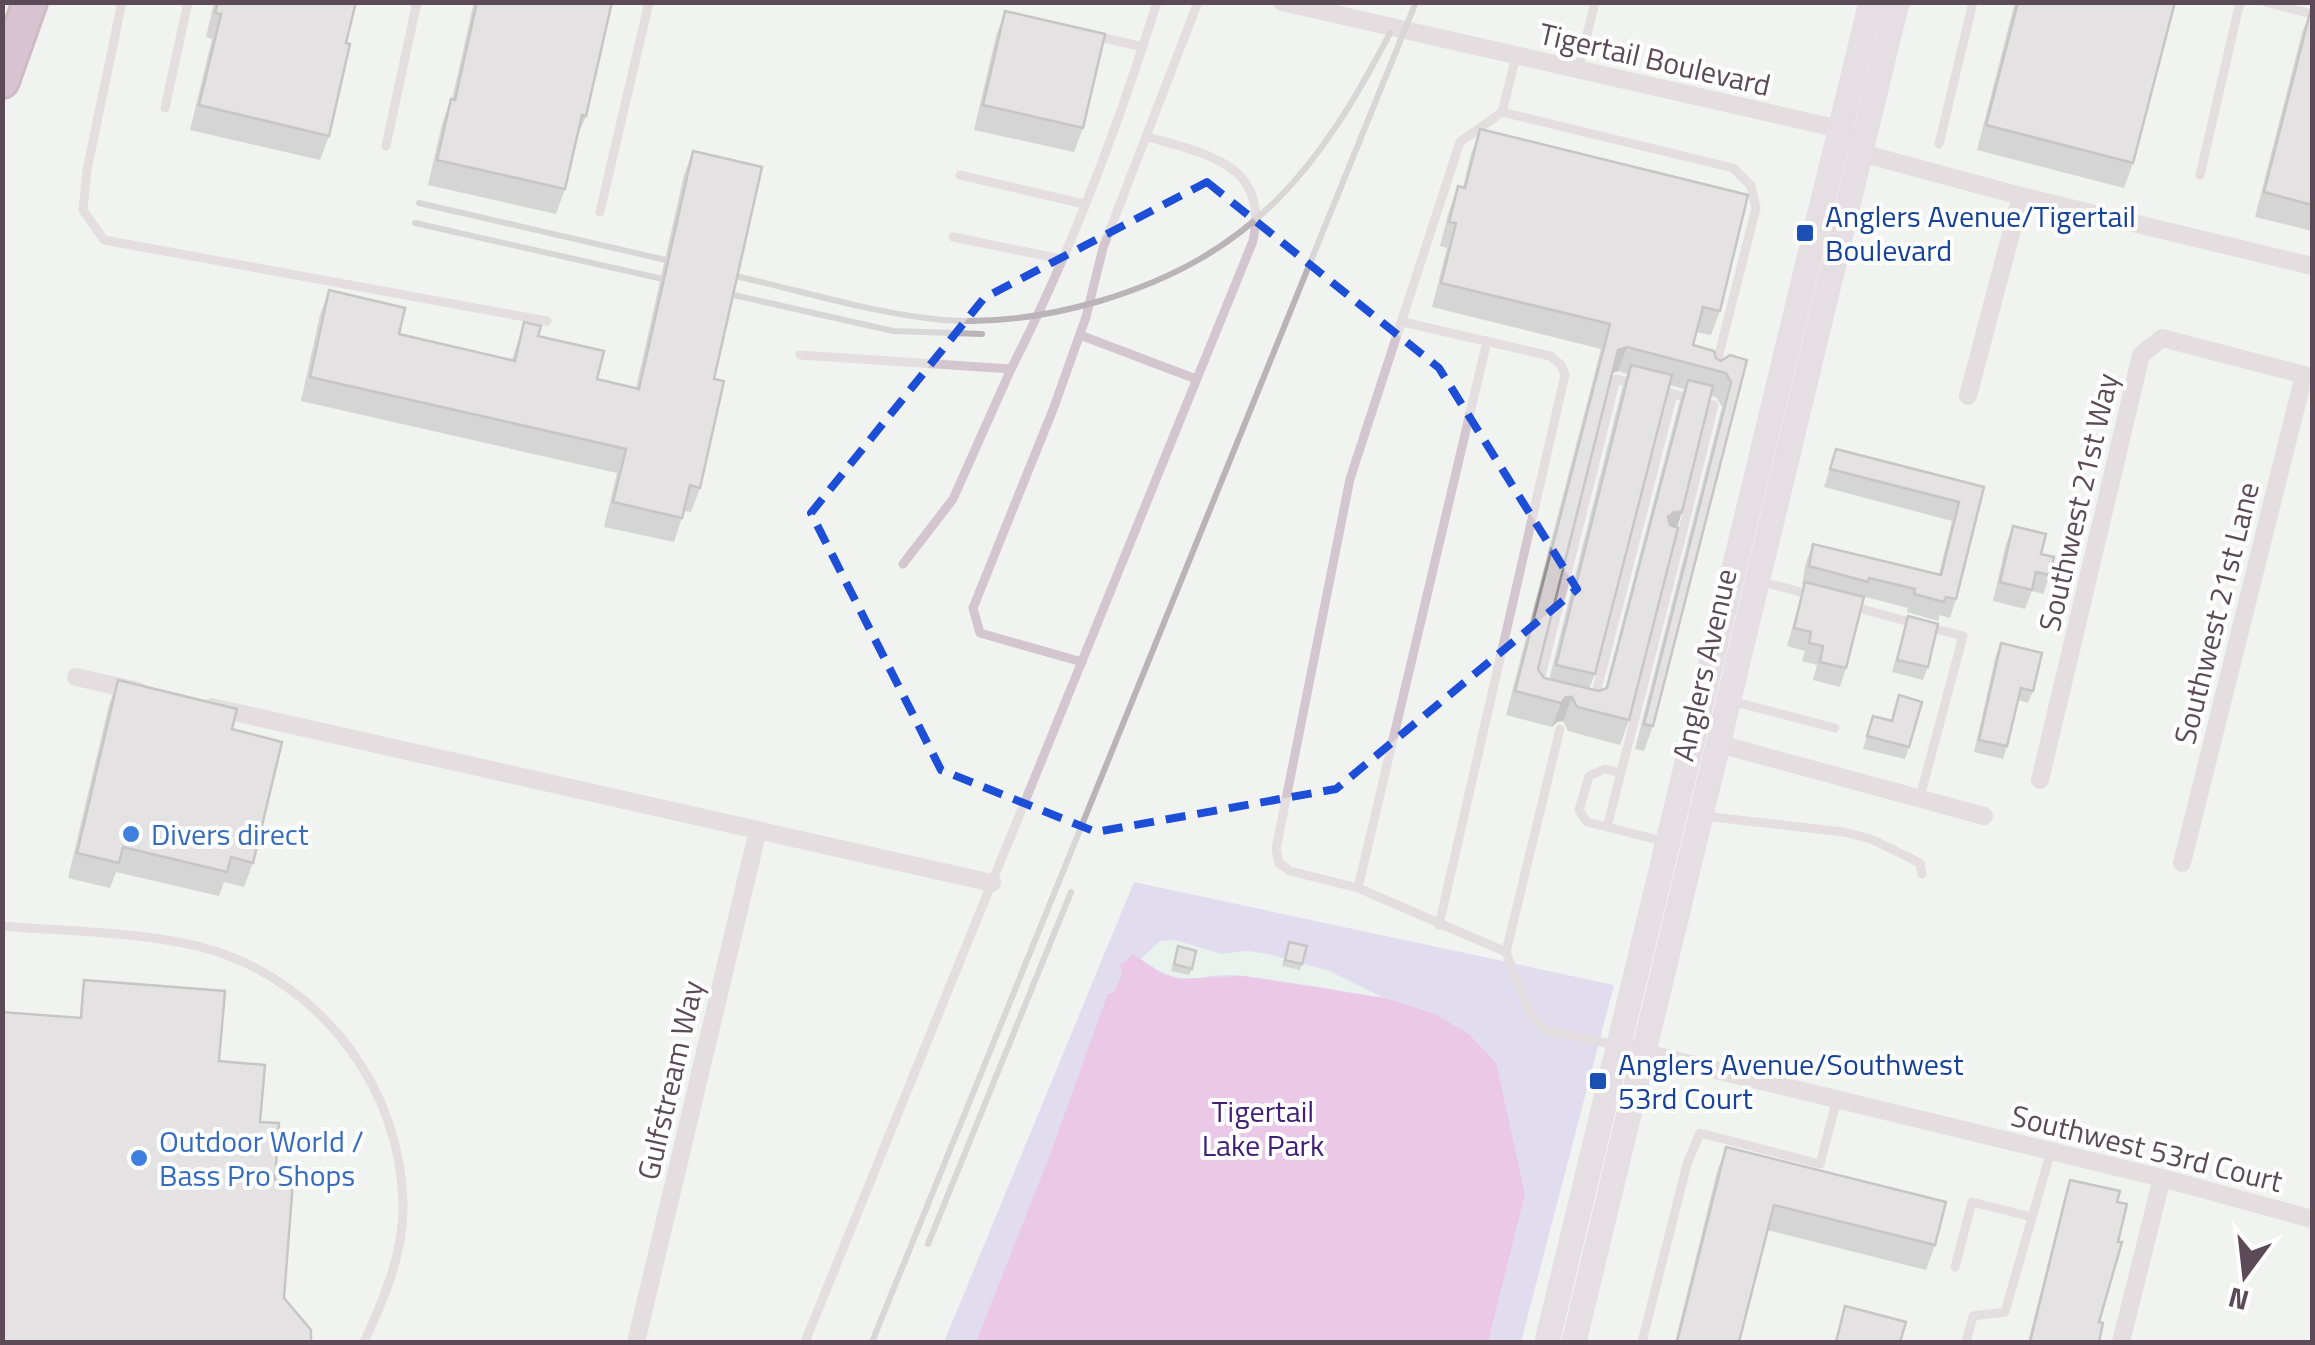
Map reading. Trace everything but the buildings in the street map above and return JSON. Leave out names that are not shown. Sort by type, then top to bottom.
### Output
[{"type":"highway","points":[[2,25],[6,2]]},
{"type":"highway","points":[[2,82],[30,2]]},
{"type":"street","name":"Tigertail Boulevard","points":[[1282,2],[1840,129]]},
{"type":"street","name":"Anglers Avenue","points":[[1547,1342],[1870,2]]},
{"type":"street","name":"Anglers Avenue","points":[[1574,1342],[1897,2]]},
{"type":"street","points":[[1840,129],[1861,153],[2312,266]]},
{"type":"street","points":[[1968,396],[2021,196]]},
{"type":"street","name":"Southwest 21st Way","points":[[2040,780],[2142,355],[2162,338],[2308,376]]},
{"type":"street","name":"Southwest 21st Lane","points":[[2182,864],[2308,376]]},
{"type":"street","points":[[76,677],[148,693]]},
{"type":"street","points":[[202,705],[992,883]]},
{"type":"street","points":[[1719,744],[1984,816]]},
{"type":"street","name":"Gulfstream Way","points":[[636,1342],[758,830]]},
{"type":"street","name":"Southwest 53rd Court","points":[[1618,1046],[2312,1218]]},
{"type":"street","points":[[2121,1342],[2162,1178]]},
{"type":"lane","points":[[122,2],[87,170],[83,210],[104,240],[547,322]]},
{"type":"lane","points":[[165,108],[188,2]]},
{"type":"lane","points":[[386,146],[417,2]]},
{"type":"lane","points":[[600,212],[649,2]]},
{"type":"lane","points":[[903,564],[953,500],[1126,103],[1157,2]]},
{"type":"lane","points":[[1082,662],[980,633],[972,608],[1080,336],[1102,248],[1198,2]]},
{"type":"lane","points":[[1578,71],[1596,2]]},
{"type":"lane","points":[[1938,144],[1973,2]]},
{"type":"lane","points":[[2200,175],[2240,2]]},
{"type":"lane","points":[[2265,2],[2312,14]]},
{"type":"lane","points":[[1072,30],[1143,47]]},
{"type":"lane","points":[[1506,952],[1358,888],[1290,871],[1279,863],[1276,849],[1350,479],[1460,142],[1502,112],[1516,57]]},
{"type":"lane","points":[[1502,112],[1733,168],[1750,186],[1756,208],[1713,377]]},
{"type":"lane","points":[[805,1342],[1252,241],[1257,220],[1250,185],[1228,165],[1148,137]]},
{"type":"lane","points":[[960,175],[1084,204]]},
{"type":"lane","points":[[953,237],[1061,259]]},
{"type":"lane","points":[[1403,322],[1550,356],[1561,365],[1565,375],[1440,925]]},
{"type":"lane","points":[[1080,336],[1196,380]]},
{"type":"lane","points":[[1358,888],[1487,341]]},
{"type":"lane","points":[[800,355],[1012,369]]},
{"type":"lane","points":[[1536,695],[1616,379],[1714,405],[1608,827]]},
{"type":"lane","points":[[1592,708],[1673,394]]},
{"type":"lane","points":[[1667,544],[1678,546]]},
{"type":"lane","points":[[1758,580],[1963,636],[1920,796]]},
{"type":"lane","points":[[1728,700],[1835,728]]},
{"type":"lane","points":[[1560,730],[1506,952],[1529,1012],[1544,1030],[1618,1046]]},
{"type":"lane","points":[[1621,773],[1605,769],[1589,776],[1579,810],[1586,822],[1668,842]]},
{"type":"lane","points":[[1701,816],[1844,832],[1871,839],[1920,863],[1922,874]]},
{"type":"lane","points":[[2,926],[178,942],[215,952],[292,990],[346,1042],[365,1071],[393,1136],[403,1206],[399,1244],[386,1294],[364,1342]]},
{"type":"lane","points":[[1642,1342],[1687,1164],[1700,1133],[1820,1164],[1838,1099]]},
{"type":"lane","points":[[1966,1342],[1973,1316],[2004,1312],[2051,1151]]},
{"type":"lane","points":[[1955,1268],[1972,1202],[2032,1217]]},
{"type":"highlighted area","points":[[1207,182],[1439,368],[1577,589],[1336,789],[1096,832],[941,770],[811,513],[984,298]]},
{"type":"green space","name":"Tigertail Lake Park","points":[[1134,882],[1614,985],[1521,1342],[944,1342]]},
{"type":"sand","points":[[1175,940],[1221,954],[1268,954],[1329,971],[1384,998],[1245,976],[1182,978],[1157,970],[1141,959],[1160,941]]},
{"type":"shaded area","name":"Tigertail Lake Park","points":[[1133,954],[1160,973],[1180,979],[1242,976],[1384,998],[1433,1013],[1469,1034],[1496,1063],[1525,1194],[1488,1342],[976,1342],[1108,993],[1113,993],[1122,975],[1120,965]]},
{"type":"railway","points":[[872,1342],[1416,2]]},
{"type":"railway","points":[[419,203],[893,313],[964,321],[1042,315],[1100,301],[1153,282],[1200,259],[1240,232],[1276,201],[1307,166],[1336,126],[1390,33]]},
{"type":"railway","points":[[415,223],[893,331],[982,334]]},
{"type":"railway","points":[[928,1244],[1071,892]]},
{"type":"place","name":"Anglers Avenue/Tigertail Boulevard","points":[[1805,233]]},
{"type":"place","name":"Divers direct","points":[[131,834]]},
{"type":"place","name":"Anglers Avenue/Southwest 53rd Court","points":[[1598,1081]]},
{"type":"place","name":"Outdoor World / Bass Pro Shops","points":[[139,1158]]}]
